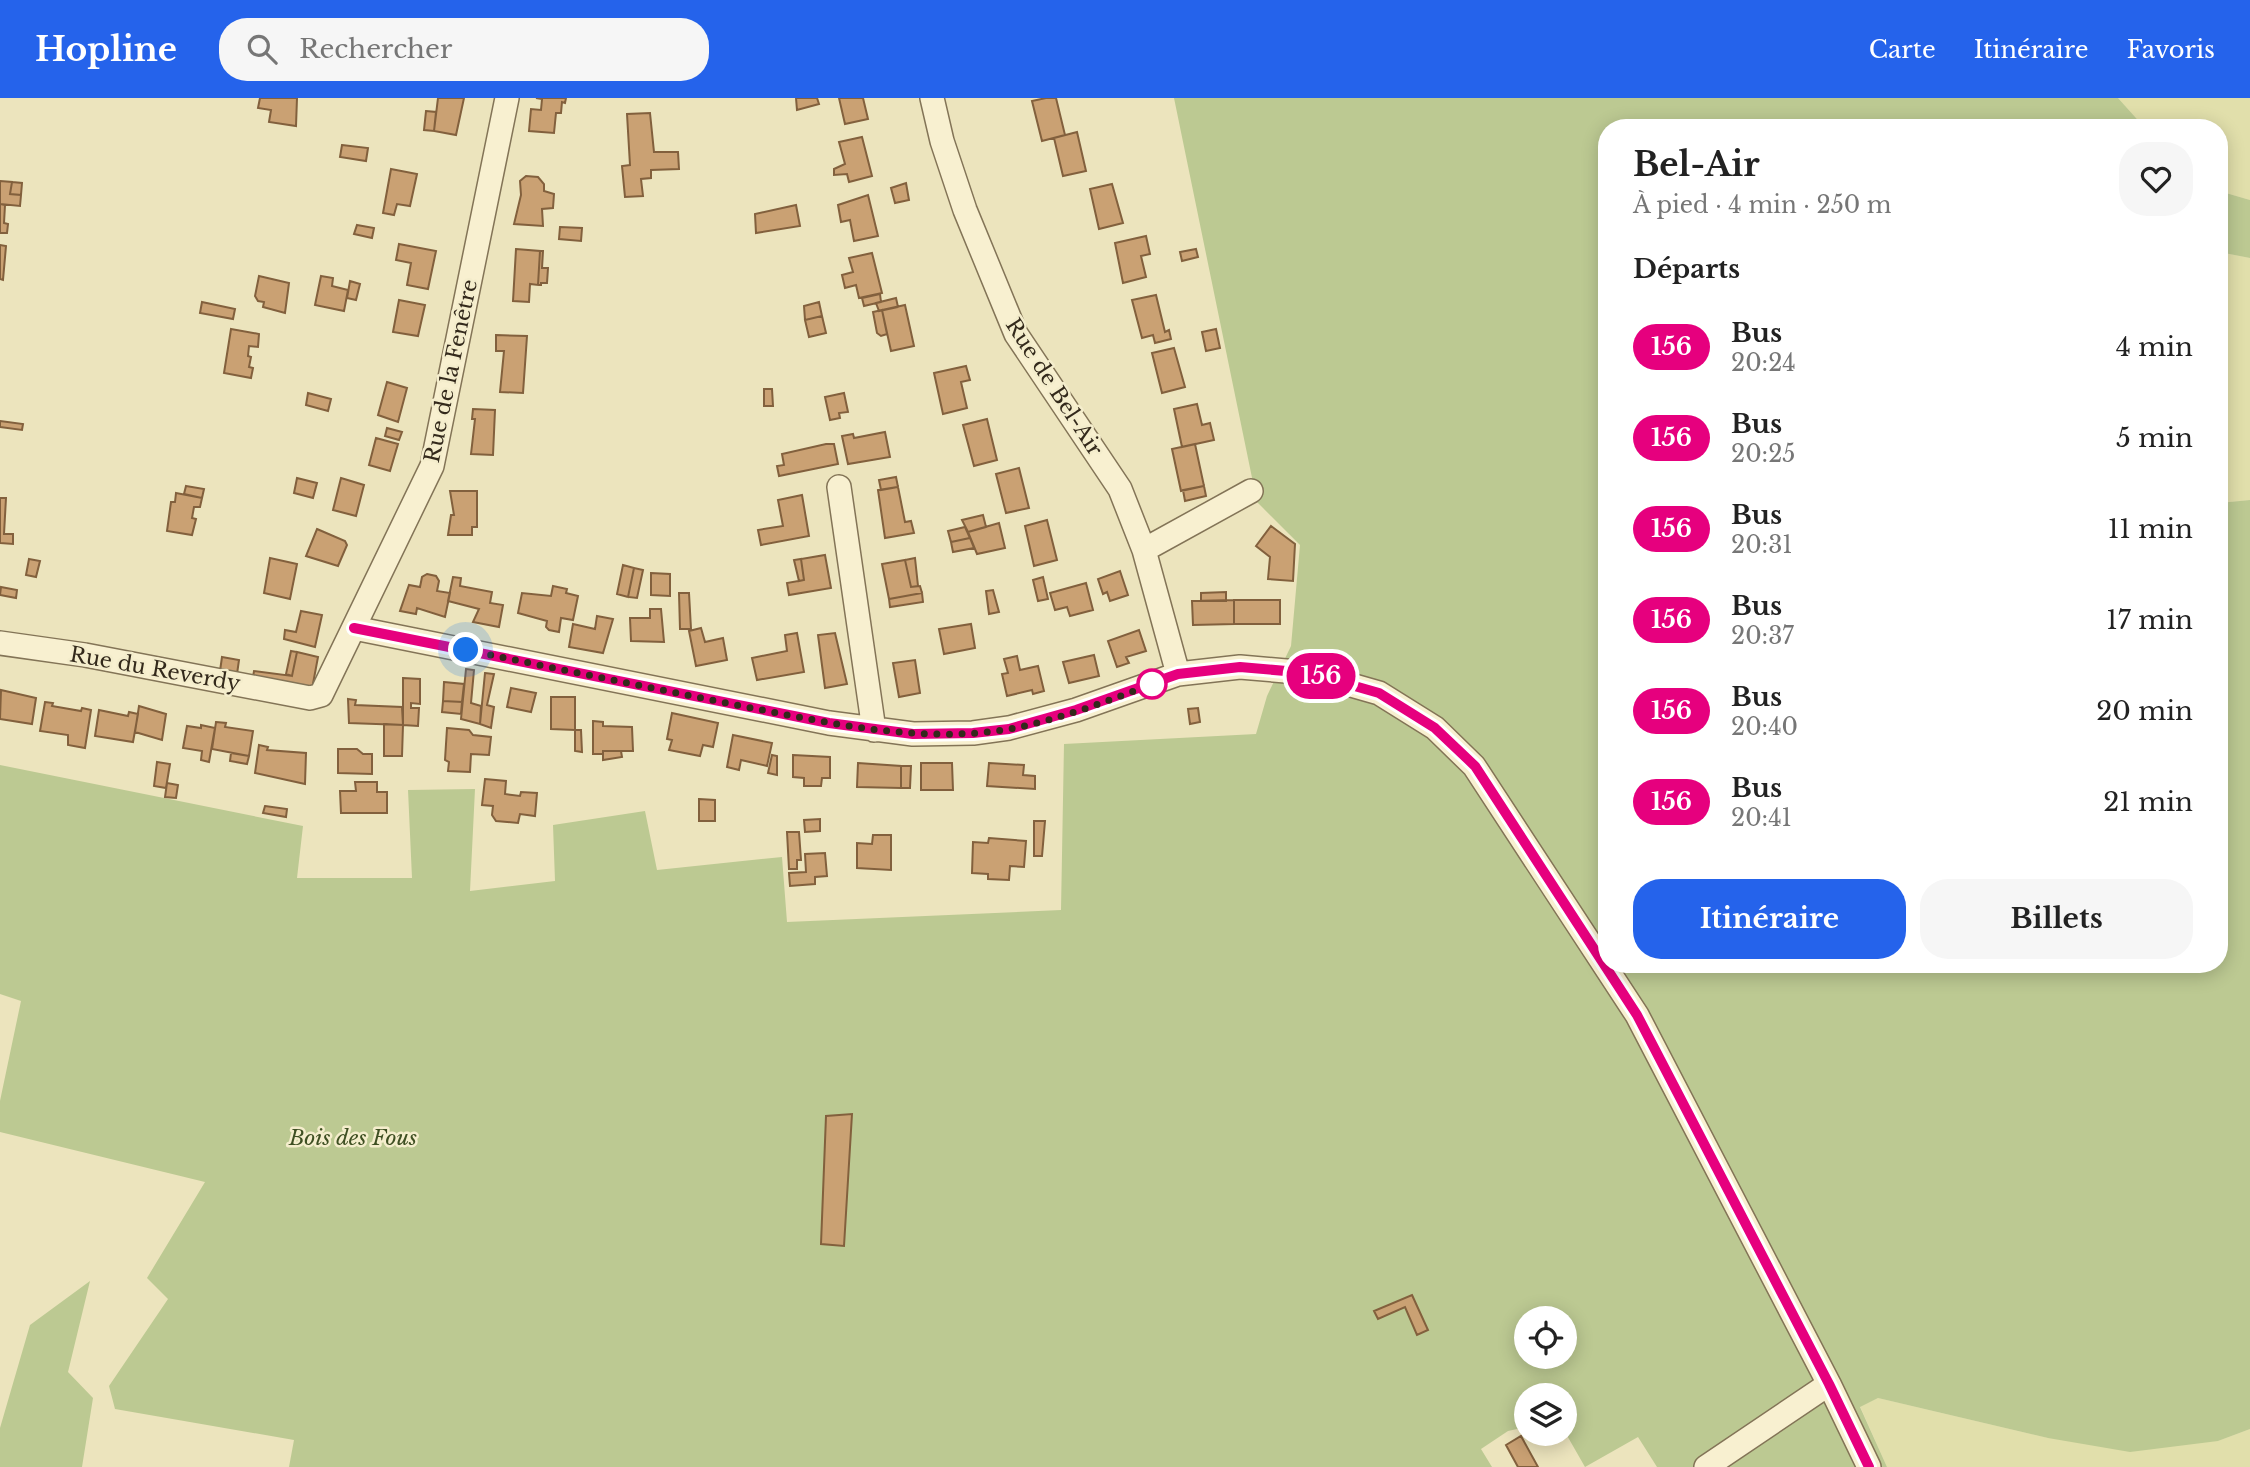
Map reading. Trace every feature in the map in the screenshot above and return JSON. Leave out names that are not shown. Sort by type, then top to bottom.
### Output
[{"type":"street","name":"Rue de la Fenêtre","points":[[310,698],[321,695],[432,466],[507,98]]},
{"type":"street","name":"Rue de Bel-Air","points":[[932,98],[942,141],[965,210],[1016,334],[1120,489],[1144,550],[1178,674]]},
{"type":"street","points":[[839,487],[874,730]]},
{"type":"street","points":[[1144,550],[1251,491]]},
{"type":"street","points":[[354,628],[829,723],[874,730],[945,734],[1009,729],[1076,710],[1178,674],[1240,667],[1309,673],[1379,693],[1435,728],[1475,766],[1598,955]]},
{"type":"street","name":"Rue du Reverdy","points":[[0,643],[85,655],[310,698]]},
{"type":"street","points":[[1610,973],[1637,1015],[1829,1384],[1869,1467]]},
{"type":"street","points":[[1706,1467],[1829,1384]]},
{"type":"shaded area","points":[[2118,98],[2250,98],[2250,200],[2228,194],[2228,119],[2137,119]]},
{"type":"shaded area","points":[[2228,254],[2250,258],[2250,500],[2228,502]]},
{"type":"shaded area","points":[[1878,1398],[2048,1438],[2218,1441],[2250,1429],[2250,1467],[1887,1467],[1860,1406]]},
{"type":"green space","name":"Bois des Fous","points":[[1174,98],[2118,98],[2137,119],[1598,119],[1598,973],[2228,973],[2228,502],[2250,500],[2250,1429],[2218,1441],[2130,1452],[2048,1438],[1878,1398],[1860,1407],[1887,1467],[1657,1467],[1638,1437],[1585,1467],[1573,1446],[1577,1446],[1577,1383],[1514,1383],[1514,1430],[1481,1449],[1492,1467],[289,1467],[294,1440],[115,1409],[109,1386],[168,1299],[147,1278],[205,1182],[0,1132],[0,1101],[21,1001],[0,994],[0,765],[303,826],[297,878],[412,878],[408,790],[475,789],[470,891],[555,881],[553,825],[645,811],[657,870],[782,857],[787,922],[1061,910],[1064,744],[1256,734],[1267,696],[1291,646],[1300,545],[1257,502]]},
{"type":"green space","points":[[2228,194],[2250,200],[2250,258],[2228,254]]},
{"type":"green space","points":[[90,1281],[68,1372],[93,1398],[82,1467],[0,1467],[0,1428],[30,1325]]},
{"type":"building","points":[[260,98],[297,98],[296,126],[269,122],[271,110],[258,108]]},
{"type":"building","points":[[438,98],[464,98],[456,135],[434,131]]},
{"type":"building","points":[[536,98],[566,98],[565,103],[562,102],[561,113],[556,113],[554,133],[529,131],[531,109],[541,110],[542,99]]},
{"type":"building","points":[[796,98],[817,98],[819,104],[797,110]]},
{"type":"building","points":[[839,98],[863,98],[868,119],[845,124]]},
{"type":"building","points":[[1056,98],[1065,135],[1042,141],[1032,101]]},
{"type":"building","points":[[426,111],[436,112],[434,131],[424,130]]},
{"type":"building","points":[[650,113],[654,152],[678,152],[679,169],[651,170],[651,178],[641,179],[643,196],[625,197],[622,166],[630,165],[627,114]]},
{"type":"building","points":[[1077,132],[1086,171],[1063,176],[1054,138]]},
{"type":"building","points":[[862,137],[872,176],[849,182],[847,174],[834,175],[834,169],[845,164],[839,142]]},
{"type":"building","points":[[342,145],[368,148],[366,161],[340,157]]},
{"type":"building","points":[[391,169],[417,174],[410,206],[397,204],[394,215],[383,213]]},
{"type":"building","points":[[526,176],[538,177],[544,184],[544,191],[554,194],[553,208],[542,209],[543,226],[514,224],[521,195],[520,181]]},
{"type":"building","points":[[0,181],[12,182],[10,194],[21,195],[20,206],[0,204]]},
{"type":"building","points":[[12,182],[22,183],[21,195],[10,194]]},
{"type":"building","points":[[906,183],[909,200],[895,203],[891,188]]},
{"type":"building","points":[[1112,184],[1123,223],[1099,229],[1090,189]]},
{"type":"building","points":[[868,195],[878,236],[854,241],[850,220],[841,222],[838,205]]},
{"type":"building","points":[[0,204],[5,205],[4,223],[8,224],[7,233],[0,233]]},
{"type":"building","points":[[796,205],[800,226],[756,233],[755,214]]},
{"type":"building","points":[[357,225],[374,228],[372,238],[354,234]]},
{"type":"building","points":[[560,227],[582,228],[581,241],[559,239]]},
{"type":"building","points":[[1146,236],[1150,254],[1141,256],[1146,277],[1123,283],[1115,243]]},
{"type":"building","points":[[399,244],[436,251],[428,289],[407,285],[411,263],[396,260]]},
{"type":"building","points":[[0,245],[6,246],[3,280],[0,279]]},
{"type":"building","points":[[516,249],[540,251],[538,285],[530,284],[529,302],[513,301]]},
{"type":"building","points":[[1196,249],[1198,257],[1182,261],[1180,252]]},
{"type":"building","points":[[540,251],[543,251],[542,268],[548,268],[547,283],[538,285]]},
{"type":"building","points":[[872,253],[882,293],[859,298],[856,285],[845,288],[842,275],[853,272],[849,258]]},
{"type":"building","points":[[259,276],[289,283],[285,313],[263,307],[264,302],[258,301],[255,296]]},
{"type":"building","points":[[321,276],[333,278],[332,286],[348,290],[344,311],[315,305]]},
{"type":"building","points":[[350,281],[360,284],[356,300],[347,298]]},
{"type":"building","points":[[880,294],[881,302],[864,306],[862,298]]},
{"type":"building","points":[[1156,295],[1165,332],[1169,330],[1171,339],[1155,343],[1153,335],[1142,338],[1132,300]]},
{"type":"building","points":[[896,298],[898,307],[879,311],[876,303]]},
{"type":"building","points":[[399,300],[425,305],[418,336],[393,332]]},
{"type":"building","points":[[202,302],[235,309],[233,319],[200,313]]},
{"type":"building","points":[[819,302],[822,316],[805,320],[804,306]]},
{"type":"building","points":[[905,305],[914,346],[891,351],[882,310]]},
{"type":"building","points":[[882,310],[887,334],[881,336],[877,333],[873,312]]},
{"type":"building","points":[[822,316],[826,333],[809,337],[805,320]]},
{"type":"building","points":[[231,329],[259,334],[258,347],[249,346],[249,367],[253,368],[251,378],[224,373]]},
{"type":"building","points":[[1216,329],[1220,348],[1206,351],[1202,332]]},
{"type":"building","points":[[496,335],[527,336],[523,393],[500,392],[504,351],[496,351]]},
{"type":"building","points":[[1174,348],[1185,387],[1162,393],[1152,353]]},
{"type":"building","points":[[966,366],[970,380],[961,382],[967,408],[943,414],[934,373]]},
{"type":"building","points":[[387,382],[407,388],[398,422],[378,415]]},
{"type":"building","points":[[764,389],[772,389],[773,406],[764,406]]},
{"type":"building","points":[[308,393],[331,399],[328,411],[306,405]]},
{"type":"building","points":[[844,393],[848,412],[839,413],[840,418],[830,420],[825,397]]},
{"type":"building","points":[[1197,404],[1202,425],[1210,423],[1214,440],[1182,447],[1174,409]]},
{"type":"building","points":[[473,409],[495,410],[493,455],[471,454],[475,419],[472,419]]},
{"type":"building","points":[[987,419],[997,460],[974,466],[963,425]]},
{"type":"building","points":[[0,421],[23,424],[22,430],[0,427]]},
{"type":"building","points":[[387,428],[402,432],[399,440],[385,436]]},
{"type":"building","points":[[885,432],[890,457],[848,464],[842,436],[853,434],[854,438]]},
{"type":"building","points":[[376,438],[398,444],[390,471],[369,465]]},
{"type":"building","points":[[834,444],[838,464],[779,476],[777,466],[784,465],[782,454]]},
{"type":"building","points":[[1195,444],[1204,486],[1181,491],[1172,449]]},
{"type":"building","points":[[1019,468],[1029,508],[1006,513],[996,474]]},
{"type":"building","points":[[896,477],[898,487],[881,490],[879,480]]},
{"type":"building","points":[[297,478],[317,483],[313,498],[294,493]]},
{"type":"building","points":[[341,478],[364,485],[356,516],[333,510]]},
{"type":"building","points":[[186,486],[204,489],[202,498],[184,494]]},
{"type":"building","points":[[1204,486],[1206,496],[1185,501],[1183,490]]},
{"type":"building","points":[[898,487],[905,522],[911,521],[914,533],[885,538],[878,490]]},
{"type":"building","points":[[450,491],[477,491],[477,527],[472,527],[472,535],[448,535],[451,515],[454,515]]},
{"type":"building","points":[[176,493],[202,498],[200,507],[194,507],[192,518],[196,519],[192,535],[167,531],[171,502],[175,502]]},
{"type":"building","points":[[802,495],[809,536],[761,545],[758,530],[783,526],[778,500]]},
{"type":"building","points":[[0,498],[6,498],[4,534],[13,534],[13,544],[0,543]]},
{"type":"building","points":[[983,515],[986,527],[968,532],[962,520]]},
{"type":"building","points":[[1047,520],[1057,560],[1034,566],[1025,526]]},
{"type":"building","points":[[999,523],[1005,548],[977,554],[968,532]]},
{"type":"building","points":[[1271,526],[1295,544],[1293,581],[1268,579],[1270,557],[1256,546]]},
{"type":"building","points":[[965,527],[970,538],[951,542],[948,531]]},
{"type":"building","points":[[317,529],[345,541],[347,545],[338,566],[306,556]]},
{"type":"building","points":[[970,538],[974,548],[953,552],[951,542]]},
{"type":"building","points":[[825,555],[831,588],[789,595],[787,583],[804,580],[801,559]]},
{"type":"building","points":[[270,558],[297,564],[290,599],[264,593]]},
{"type":"building","points":[[915,558],[918,586],[911,587],[905,560]]},
{"type":"building","points":[[29,559],[40,561],[36,577],[26,575]]},
{"type":"building","points":[[801,559],[804,580],[799,581],[794,560]]},
{"type":"building","points":[[905,560],[911,587],[920,586],[922,593],[889,599],[882,564]]},
{"type":"building","points":[[623,565],[634,568],[628,597],[617,594]]},
{"type":"building","points":[[634,568],[643,570],[637,598],[628,597]]},
{"type":"building","points":[[1120,571],[1128,595],[1110,601],[1107,592],[1103,594],[1098,579]]},
{"type":"building","points":[[651,573],[670,574],[670,596],[651,595]]},
{"type":"building","points":[[427,574],[436,576],[439,581],[437,591],[450,593],[445,617],[417,608],[416,614],[400,611],[409,585],[420,587],[422,577]]},
{"type":"building","points":[[453,577],[461,578],[460,586],[492,592],[490,603],[503,605],[499,627],[473,622],[479,609],[448,601]]},
{"type":"building","points":[[1043,577],[1048,599],[1038,601],[1033,580]]},
{"type":"building","points":[[1086,583],[1093,610],[1070,616],[1067,607],[1055,610],[1050,593]]},
{"type":"building","points":[[553,586],[567,589],[566,593],[578,596],[573,620],[561,618],[559,632],[549,630],[546,627],[547,621],[518,613],[522,593],[551,596]]},
{"type":"building","points":[[1,587],[17,590],[16,598],[0,595]]},
{"type":"building","points":[[993,590],[999,612],[989,614],[986,591]]},
{"type":"building","points":[[1226,592],[1226,601],[1201,601],[1201,593]]},
{"type":"building","points":[[679,593],[689,593],[691,629],[680,629]]},
{"type":"building","points":[[922,593],[923,602],[890,607],[889,599]]},
{"type":"building","points":[[1234,600],[1280,600],[1280,624],[1234,624]]},
{"type":"building","points":[[1234,600],[1234,624],[1193,625],[1192,601]]},
{"type":"building","points":[[650,609],[661,609],[664,642],[631,641],[630,618],[650,618]]},
{"type":"building","points":[[301,611],[322,615],[315,647],[284,639],[285,630],[296,632]]},
{"type":"building","points":[[597,616],[613,619],[603,653],[569,647],[573,624],[595,629]]},
{"type":"building","points":[[971,624],[975,648],[944,654],[939,629]]},
{"type":"building","points":[[701,628],[705,642],[723,638],[727,660],[696,666],[689,631]]},
{"type":"building","points":[[1139,630],[1146,651],[1126,657],[1129,663],[1117,667],[1108,641]]},
{"type":"building","points":[[797,633],[804,672],[757,680],[752,658],[787,651],[785,635]]},
{"type":"building","points":[[835,633],[847,684],[825,688],[818,635]]},
{"type":"building","points":[[291,651],[297,652],[292,676],[286,674]]},
{"type":"building","points":[[297,652],[318,657],[312,689],[253,677],[254,671],[292,676]]},
{"type":"building","points":[[1094,655],[1099,676],[1069,683],[1063,662]]},
{"type":"building","points":[[1017,656],[1020,670],[1038,666],[1044,691],[1033,694],[1032,690],[1007,696],[1002,674],[1008,673],[1004,659]]},
{"type":"building","points":[[222,657],[239,660],[237,674],[220,671]]},
{"type":"building","points":[[915,660],[920,693],[899,697],[893,663]]},
{"type":"building","points":[[466,669],[474,670],[471,703],[481,706],[480,724],[461,719]]},
{"type":"building","points":[[485,673],[494,674],[487,705],[494,707],[491,728],[480,724]]},
{"type":"building","points":[[403,678],[420,679],[420,704],[411,703],[411,708],[419,708],[418,726],[403,725]]},
{"type":"building","points":[[444,682],[464,684],[462,702],[443,701]]},
{"type":"building","points":[[511,688],[536,693],[531,712],[507,707]]},
{"type":"building","points":[[1,690],[36,698],[32,724],[0,719]]},
{"type":"building","points":[[551,697],[575,697],[575,730],[551,729]]},
{"type":"building","points":[[348,699],[356,700],[355,705],[402,707],[403,725],[349,723]]},
{"type":"building","points":[[443,701],[462,702],[461,714],[442,712]]},
{"type":"building","points":[[45,702],[53,703],[52,706],[91,710],[85,748],[68,745],[68,735],[40,731]]},
{"type":"building","points":[[139,706],[166,714],[162,740],[135,732]]},
{"type":"building","points":[[1198,708],[1200,722],[1190,724],[1188,709]]},
{"type":"building","points":[[99,710],[128,716],[129,712],[138,714],[133,742],[95,736]]},
{"type":"building","points":[[672,713],[718,723],[713,747],[703,745],[700,756],[669,750],[672,740],[667,739]]},
{"type":"building","points":[[593,721],[603,722],[603,726],[632,727],[633,751],[603,751],[603,754],[593,754]]},
{"type":"building","points":[[216,722],[226,723],[225,727],[253,731],[249,756],[212,749]]},
{"type":"building","points":[[384,724],[403,725],[402,756],[384,756]]},
{"type":"building","points":[[201,725],[215,728],[209,762],[201,760],[202,751],[183,748],[187,726],[201,728]]},
{"type":"building","points":[[447,728],[469,730],[473,735],[491,737],[489,755],[471,754],[470,772],[448,771],[449,762],[445,760]]},
{"type":"building","points":[[575,730],[581,730],[582,752],[575,751]]},
{"type":"building","points":[[733,735],[772,743],[767,766],[741,760],[739,770],[727,767]]},
{"type":"building","points":[[259,745],[268,747],[267,750],[306,753],[305,784],[255,773]]},
{"type":"building","points":[[338,749],[357,749],[363,754],[372,754],[372,774],[338,773]]},
{"type":"building","points":[[603,751],[621,751],[622,757],[603,760]]},
{"type":"building","points":[[231,753],[249,756],[247,764],[230,761]]},
{"type":"building","points":[[772,755],[777,756],[777,775],[768,773]]},
{"type":"building","points":[[793,755],[830,757],[830,778],[822,778],[821,786],[804,786],[804,778],[793,777]]},
{"type":"building","points":[[157,762],[170,764],[166,788],[154,786]]},
{"type":"building","points":[[858,763],[901,766],[901,788],[857,787]]},
{"type":"building","points":[[921,763],[952,763],[953,790],[921,790]]},
{"type":"building","points":[[989,763],[1024,765],[1023,775],[1035,776],[1035,789],[987,786]]},
{"type":"building","points":[[901,766],[911,766],[910,788],[901,788]]},
{"type":"building","points":[[485,779],[506,781],[505,794],[520,796],[521,792],[537,793],[535,816],[520,814],[518,823],[496,821],[492,815],[493,806],[482,805]]},
{"type":"building","points":[[355,782],[377,782],[377,792],[387,792],[387,813],[341,813],[340,791],[356,791]]},
{"type":"building","points":[[167,783],[178,785],[176,798],[165,797]]},
{"type":"building","points":[[699,799],[715,800],[715,821],[699,821]]},
{"type":"building","points":[[265,806],[287,809],[286,817],[263,813]]},
{"type":"building","points":[[820,819],[820,831],[805,832],[804,820]]},
{"type":"building","points":[[1034,821],[1045,821],[1042,856],[1034,856]]},
{"type":"building","points":[[787,832],[799,832],[801,860],[797,860],[797,869],[789,869]]},
{"type":"building","points":[[873,835],[891,835],[891,870],[857,868],[857,843],[872,844]]},
{"type":"building","points":[[989,838],[1026,841],[1024,867],[1010,866],[1009,880],[988,879],[988,874],[972,873],[973,842],[988,843]]},
{"type":"building","points":[[825,853],[827,876],[815,877],[815,884],[790,886],[789,873],[806,872],[805,854]]},
{"type":"building","points":[[852,1114],[844,1246],[821,1244],[826,1116]]},
{"type":"building","points":[[1412,1295],[1428,1330],[1417,1335],[1405,1307],[1378,1319],[1374,1311]]},
{"type":"building","points":[[1514,1440],[1514,1446],[1526,1446],[1538,1467],[1518,1467],[1506,1445]]},
{"type":"bus line","name":"156","points":[[354,628],[829,723],[913,734],[973,733],[1009,729],[1076,710],[1178,674],[1240,667],[1309,673],[1379,693],[1435,728],[1475,766],[1598,954]]},
{"type":"bus line","name":"156","points":[[1610,973],[1637,1015],[1829,1384],[1869,1467]]},
{"type":"route","points":[[466,650],[829,723],[913,734],[973,733],[1009,729],[1039,722],[1155,683],[1152,684]]}]
